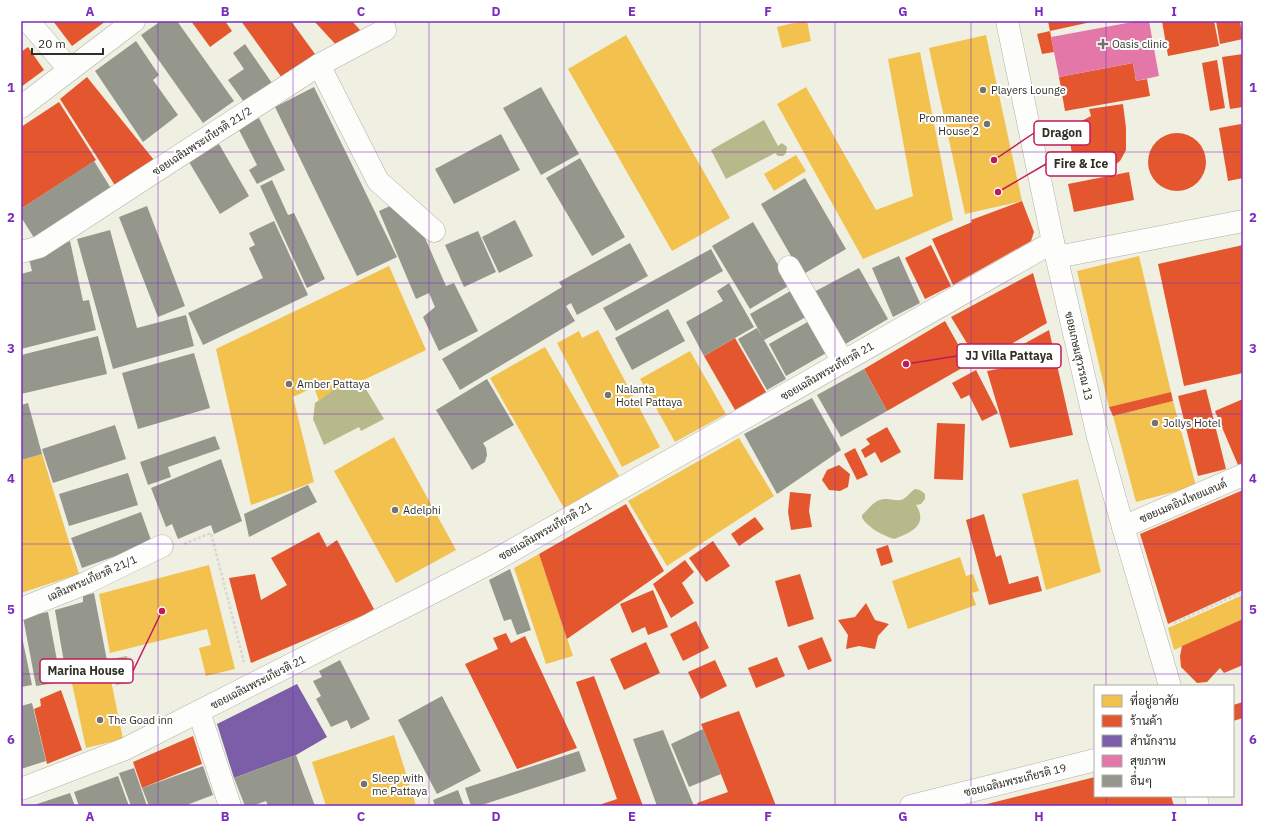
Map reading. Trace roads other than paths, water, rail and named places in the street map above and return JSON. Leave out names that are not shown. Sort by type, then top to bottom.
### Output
[{"type":"street","points":[[28,21],[70,70]]},
{"type":"street","points":[[21,107],[134,21]]},
{"type":"street","name":"ซอยเกษมสุวรรณ 13","points":[[1007,21],[1055,250],[1098,437],[1122,527],[1170,685]]},
{"type":"street","name":"ซอยเฉลิมพระเกียรติ 21/2","points":[[21,252],[39,247],[319,65],[385,30]]},
{"type":"street","points":[[319,65],[378,181],[434,231]]},
{"type":"street","name":"ซอยเฉลิมพระเกียรติ 21","points":[[21,789],[125,749],[420,600],[490,563],[843,362],[1055,250],[1243,221]]},
{"type":"street","points":[[789,267],[843,362]]},
{"type":"street","name":"ซอยเมดอินไทยแลนด์","points":[[1122,527],[1243,475]]},
{"type":"street","name":"เฉลิมพระเกียรติ 21/1","points":[[21,609],[86,583],[162,546]]},
{"type":"street","points":[[199,712],[230,806]]},
{"type":"street","name":"ซอยเฉลิมพระเกียรติ 19","points":[[921,805],[1094,760]]},
{"type":"place","name":"Oasis clinic","points":[[1103,44]]},
{"type":"place","name":"Players Lounge","points":[[983,90]]},
{"type":"place","name":"Prommanee House 2","points":[[987,124]]},
{"type":"place","name":"Dragon","points":[[994,160]]},
{"type":"place","name":"Fire & Ice","points":[[998,192]]},
{"type":"place","name":"JJ Villa Pattaya","points":[[906,364]]},
{"type":"place","name":"Amber Pattaya","points":[[289,384]]},
{"type":"place","name":"Nalanta Hotel Pattaya","points":[[608,395]]},
{"type":"place","name":"Jollys Hotel","points":[[1155,423]]},
{"type":"place","name":"Adelphi","points":[[395,510]]},
{"type":"place","name":"Marina House","points":[[162,611]]},
{"type":"place","name":"The Goad inn","points":[[100,720]]},
{"type":"place","name":"Sleep with me Pattaya","points":[[364,784]]}]
